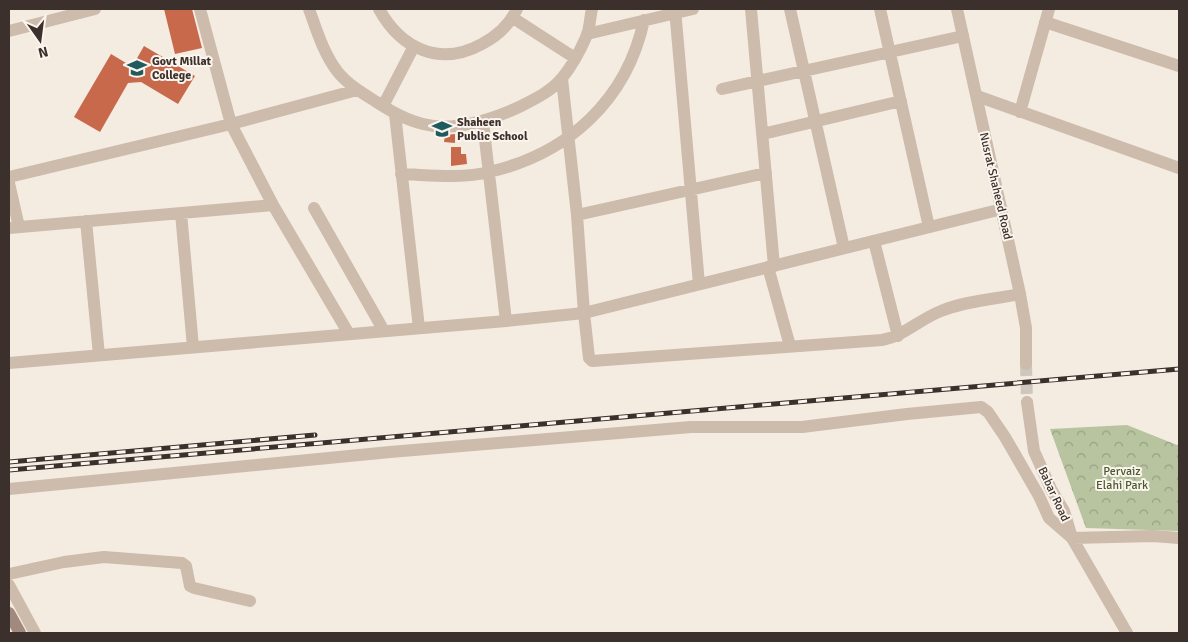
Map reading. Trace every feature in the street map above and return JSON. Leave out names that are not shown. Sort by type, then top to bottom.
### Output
[{"type":"main road","points":[[9,613],[20,633]]},
{"type":"street","points":[[9,31],[95,9]]},
{"type":"street","points":[[200,9],[231,124],[273,205],[349,334]]},
{"type":"street","points":[[309,9],[324,50],[338,72],[358,90],[395,114],[423,124],[435,126],[483,122],[502,115],[531,101],[562,79],[587,34],[592,9]]},
{"type":"street","points":[[379,9],[386,22],[401,38],[422,50],[438,55],[466,51],[490,39],[515,13],[575,58]]},
{"type":"street","points":[[587,34],[675,11],[693,9]]},
{"type":"street","points":[[752,9],[766,173],[771,266],[790,346]]},
{"type":"street","points":[[790,9],[844,248]]},
{"type":"street","points":[[880,9],[929,227]]},
{"type":"street","name":"Nusrat Shaheed Road","points":[[957,9],[1020,294],[1026,328],[1026,364]]},
{"type":"street","points":[[1020,112],[1049,9]]},
{"type":"street","points":[[675,11],[699,284]]},
{"type":"street","points":[[402,174],[443,176],[489,172],[533,158],[556,147],[569,138],[603,107],[635,52],[640,40],[644,20]]},
{"type":"street","points":[[1045,22],[1179,66]]},
{"type":"street","points":[[722,89],[963,36]]},
{"type":"street","points":[[383,106],[414,46]]},
{"type":"street","points":[[562,79],[577,215],[584,313],[589,358],[592,361],[882,340],[898,336],[942,310],[1020,294]]},
{"type":"street","points":[[9,177],[231,124],[358,90]]},
{"type":"street","points":[[976,96],[1179,168]]},
{"type":"street","points":[[763,134],[901,102]]},
{"type":"street","points":[[395,114],[419,328]]},
{"type":"street","points":[[483,122],[506,321]]},
{"type":"street","points":[[577,215],[766,173]]},
{"type":"street","points":[[9,183],[14,227],[273,205]]},
{"type":"street","points":[[314,208],[384,331]]},
{"type":"street","points":[[9,362],[584,313],[1002,209]]},
{"type":"street","points":[[181,213],[193,347]]},
{"type":"street","points":[[86,221],[99,355]]},
{"type":"street","points":[[874,241],[898,336]]},
{"type":"street","name":"Babar Road","points":[[1028,402],[1031,432],[1040,465],[1064,511],[1072,538],[1153,536],[1179,538]]},
{"type":"street","points":[[9,489],[390,452],[682,428],[802,427],[981,407],[988,412],[1005,437],[1039,496],[1049,518],[1072,538],[1127,633]]},
{"type":"street","points":[[9,574],[64,562],[104,557],[182,563],[186,566],[190,586],[250,600]]},
{"type":"street","points":[[9,585],[34,633]]},
{"type":"green space","name":"Pervaiz Elahi Park","points":[[1127,425],[1177,445],[1179,444],[1179,531],[1086,528],[1050,429]]},
{"type":"building","points":[[164,9],[192,9],[202,48],[175,54]]},
{"type":"building","points":[[144,46],[195,76],[178,104],[141,82],[128,83],[100,132],[74,117],[111,54],[126,63],[136,60]]},
{"type":"building","points":[[455,134],[455,143],[444,142],[445,135]]},
{"type":"building","points":[[451,147],[461,147],[461,154],[466,154],[467,164],[451,166]]},
{"type":"tunnel","points":[[1026,364],[1027,402]]},
{"type":"railway","points":[[9,470],[1179,369]]},
{"type":"railway","points":[[9,462],[315,435]]},
{"type":"place","name":"Govt Millat College","points":[[137,68]]},
{"type":"place","name":"Shaheen Public School","points":[[442,129]]}]
